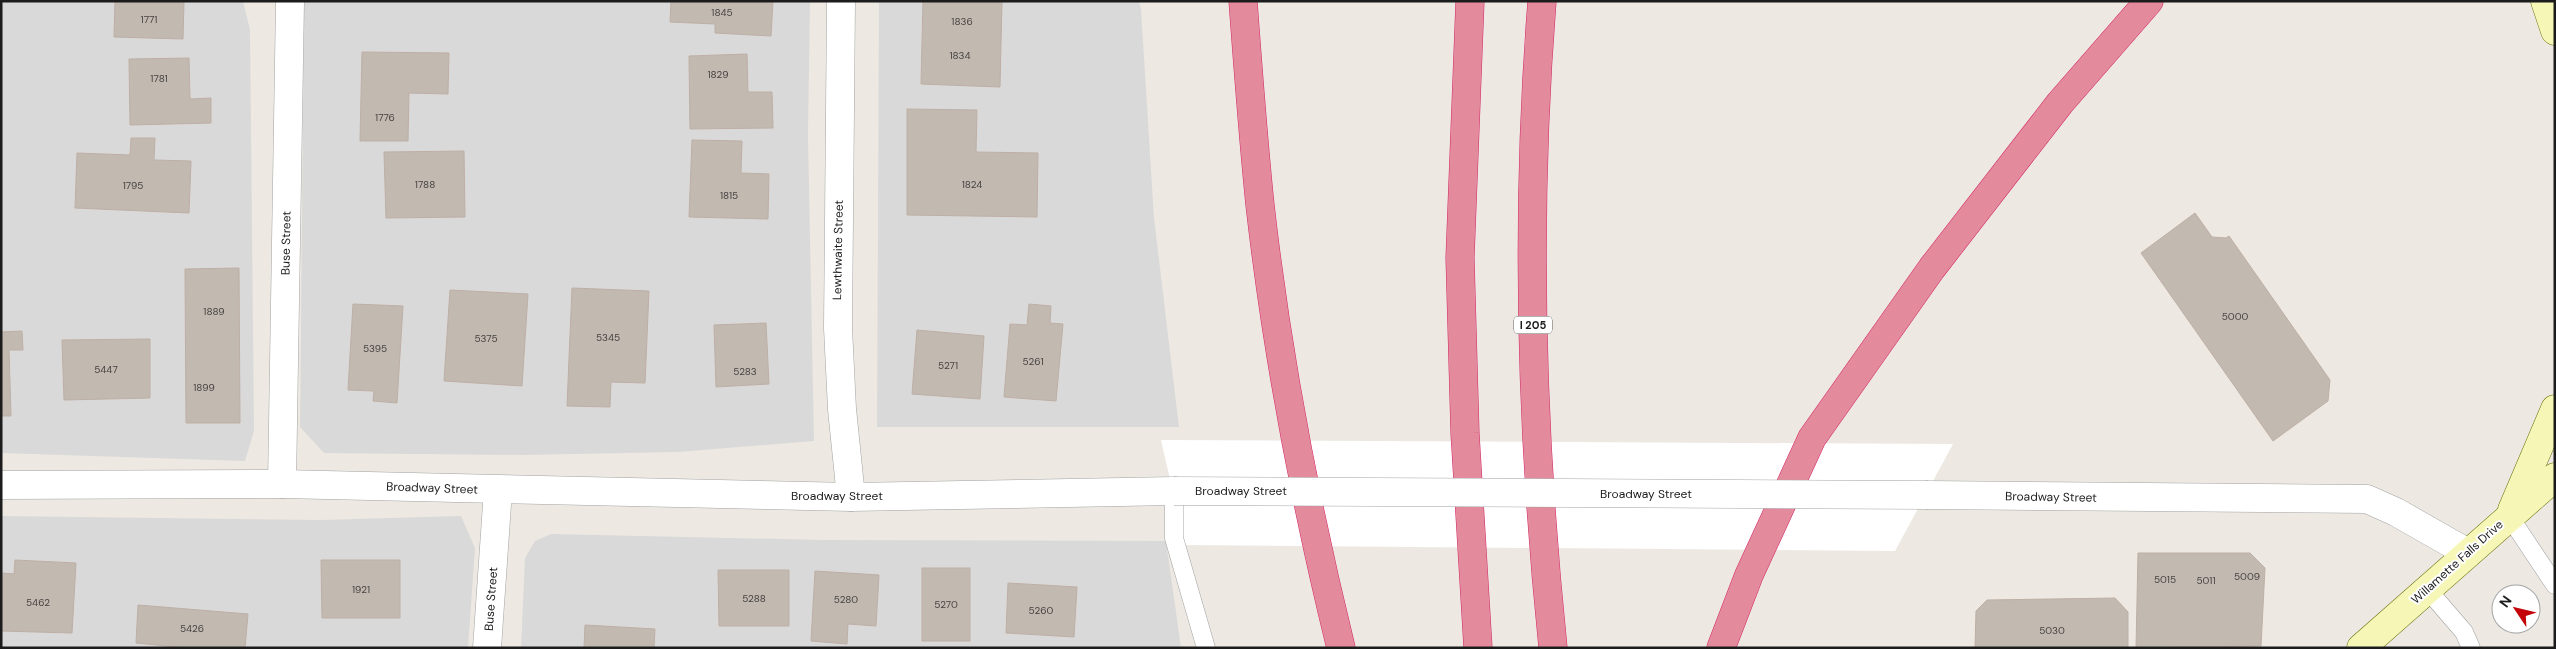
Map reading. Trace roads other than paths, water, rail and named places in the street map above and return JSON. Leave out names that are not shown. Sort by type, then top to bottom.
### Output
[{"type":"highway","points":[[1243,1],[1260,204],[1275,320],[1318,553],[1341,648]]},
{"type":"highway","points":[[1470,1],[1460,258],[1464,433],[1478,648]]},
{"type":"highway","name":"I 205","points":[[1542,1],[1537,60],[1534,208],[1534,383],[1544,569],[1553,648]]},
{"type":"highway","points":[[1721,648],[1749,575],[1812,438],[1932,268],[2060,103],[2149,1]]},
{"type":"main road","points":[[2545,1],[2555,31]]},
{"type":"main road","points":[[2509,516],[2555,409]]},
{"type":"main road","name":"Willamette Falls Drive","points":[[2361,648],[2555,477]]},
{"type":"main road","points":[[2509,516],[2555,500]]},
{"type":"street","name":"Buse Street","points":[[282,484],[290,1]]},
{"type":"street","name":"Lewthwaite Street","points":[[841,1],[838,328],[842,408],[851,497]]},
{"type":"street","name":"Broadway Street","points":[[1,485],[282,484],[851,497],[1174,491],[2367,499],[2396,512],[2468,553]]},
{"type":"street","name":"Buse Street","points":[[487,648],[498,490]]},
{"type":"lane","points":[[1174,491],[1174,538],[1206,648]]},
{"type":"lane","points":[[2509,516],[2555,585]]},
{"type":"lane","points":[[2427,589],[2464,632],[2470,648]]}]
